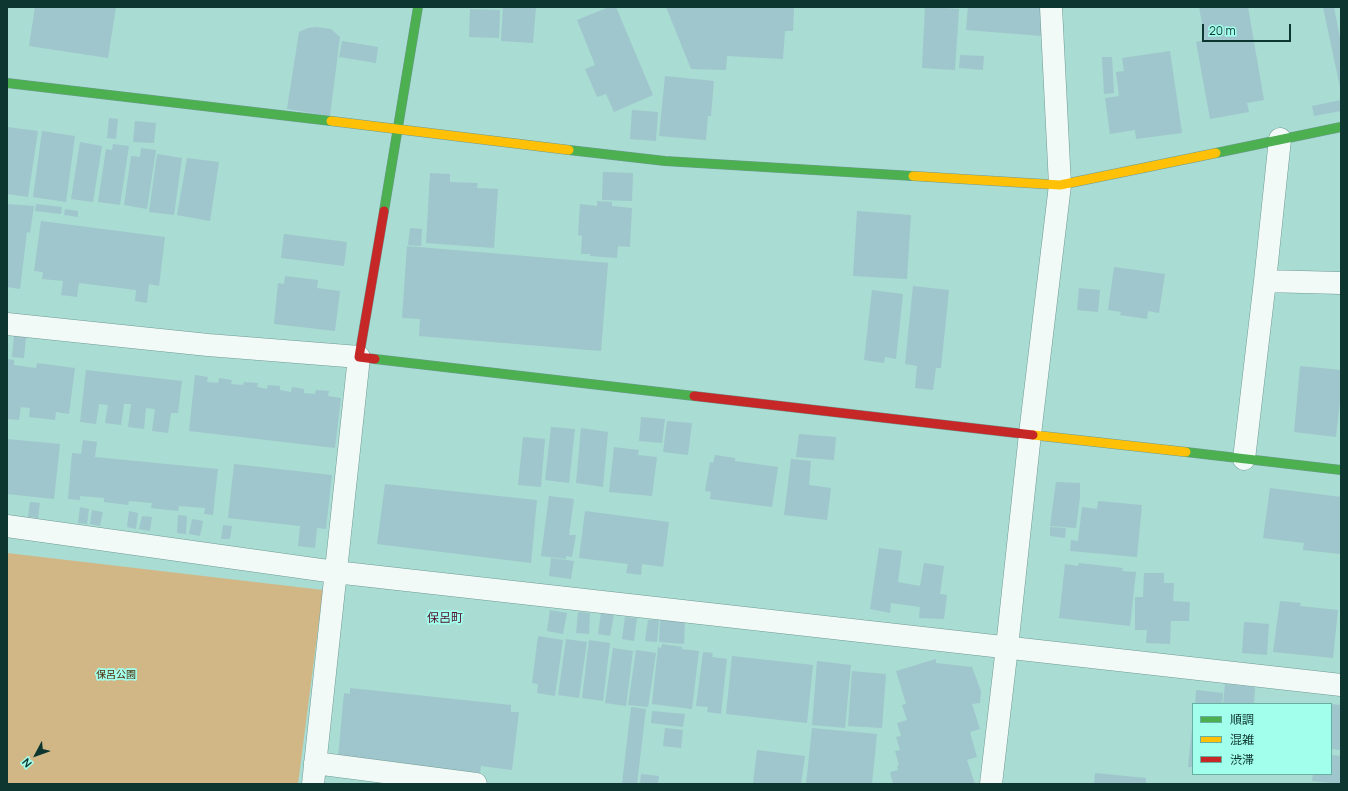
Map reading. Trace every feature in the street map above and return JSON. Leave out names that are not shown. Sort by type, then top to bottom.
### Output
[{"type":"street","points":[[418,7],[359,357],[314,773],[476,784]]},
{"type":"street","points":[[991,784],[1030,434],[1060,185],[1051,7]]},
{"type":"street","points":[[7,83],[665,161],[1060,185],[1341,127]]},
{"type":"street","points":[[1244,458],[1266,281],[1280,139]]},
{"type":"street","points":[[1266,281],[1341,283]]},
{"type":"street","points":[[7,324],[208,345],[359,357],[1341,470]]},
{"type":"street","points":[[7,526],[335,572],[1341,685]]},
{"type":"green space","name":"保呂公園","points":[[7,553],[323,590],[298,784],[7,784]]},
{"type":"building","points":[[35,7],[116,7],[108,58],[29,46]]},
{"type":"building","points":[[503,7],[536,7],[533,43],[501,41]]},
{"type":"building","points":[[609,7],[616,7],[653,95],[614,112],[606,94],[597,97],[585,69],[595,65],[577,20]]},
{"type":"building","points":[[666,7],[794,7],[793,31],[785,31],[783,59],[727,56],[726,70],[691,69]]},
{"type":"building","points":[[925,7],[959,9],[955,70],[922,68]]},
{"type":"building","points":[[968,7],[1044,7],[1042,36],[966,30]]},
{"type":"building","points":[[1199,7],[1248,7],[1264,100],[1247,103],[1249,112],[1210,119],[1196,42],[1205,40]]},
{"type":"building","points":[[1323,7],[1334,7],[1341,43],[1341,92]]},
{"type":"building","points":[[470,9],[500,10],[499,38],[469,37]]},
{"type":"building","points":[[317,27],[331,29],[340,37],[330,116],[287,109],[299,32],[308,28]]},
{"type":"building","points":[[342,41],[378,47],[376,63],[339,57]]},
{"type":"building","points":[[1170,51],[1182,133],[1136,139],[1135,130],[1110,134],[1105,98],[1119,96],[1116,72],[1124,71],[1122,58]]},
{"type":"building","points":[[960,55],[984,56],[983,70],[959,68]]},
{"type":"building","points":[[1102,57],[1112,57],[1114,93],[1104,94]]},
{"type":"building","points":[[665,76],[714,81],[711,116],[708,116],[706,140],[659,136]]},
{"type":"building","points":[[1341,100],[1341,111],[1314,116],[1312,106]]},
{"type":"building","points":[[632,110],[658,112],[656,141],[630,139]]},
{"type":"building","points":[[109,118],[118,119],[116,139],[107,138]]},
{"type":"building","points":[[135,121],[156,123],[154,143],[133,142]]},
{"type":"building","points":[[7,127],[38,131],[28,197],[7,194]]},
{"type":"building","points":[[42,131],[75,136],[66,202],[33,197]]},
{"type":"building","points":[[80,142],[102,146],[93,202],[71,199]]},
{"type":"building","points":[[113,144],[129,146],[120,205],[98,202],[106,149],[112,150]]},
{"type":"building","points":[[141,148],[156,150],[147,209],[124,205],[131,156],[140,157]]},
{"type":"building","points":[[157,154],[182,158],[174,215],[149,212]]},
{"type":"building","points":[[187,158],[219,162],[210,221],[177,215]]},
{"type":"building","points":[[603,172],[633,173],[632,201],[602,200]]},
{"type":"building","points":[[430,173],[450,174],[450,182],[478,183],[477,188],[498,189],[494,248],[426,243]]},
{"type":"building","points":[[597,201],[612,202],[612,206],[632,208],[630,247],[618,246],[617,258],[581,254],[582,236],[578,235],[580,204],[597,206]]},
{"type":"building","points":[[7,204],[34,206],[30,233],[27,232],[20,289],[7,287]]},
{"type":"building","points":[[36,204],[62,207],[61,214],[35,211]]},
{"type":"building","points":[[65,209],[78,211],[78,217],[64,215]]},
{"type":"building","points":[[857,211],[911,215],[907,279],[853,276]]},
{"type":"building","points":[[41,221],[165,237],[159,286],[149,284],[147,303],[135,301],[136,290],[79,283],[77,297],[61,295],[63,281],[42,279],[43,272],[34,271]]},
{"type":"building","points":[[410,228],[422,229],[421,246],[408,245]]},
{"type":"building","points":[[284,234],[347,242],[344,266],[281,258]]},
{"type":"building","points":[[407,246],[608,263],[601,351],[419,336],[420,319],[402,318]]},
{"type":"building","points":[[1114,267],[1165,274],[1159,313],[1148,311],[1147,319],[1120,315],[1121,312],[1108,310]]},
{"type":"building","points":[[285,276],[318,280],[317,288],[340,291],[335,331],[274,324],[278,283],[284,284]]},
{"type":"building","points":[[913,286],[949,290],[941,368],[936,368],[933,390],[915,388],[917,366],[905,364]]},
{"type":"building","points":[[1079,288],[1100,290],[1098,312],[1077,310]]},
{"type":"building","points":[[872,290],[903,294],[896,359],[885,357],[884,363],[864,360]]},
{"type":"building","points":[[14,336],[26,337],[24,358],[12,357]]},
{"type":"building","points":[[7,359],[14,360],[14,365],[36,368],[37,363],[75,368],[69,414],[56,412],[55,420],[29,417],[30,408],[21,407],[19,420],[7,419]]},
{"type":"building","points":[[1300,366],[1341,370],[1341,392],[1336,437],[1294,432]]},
{"type":"building","points":[[86,370],[182,381],[178,413],[171,413],[168,433],[152,431],[155,409],[146,408],[144,429],[128,427],[131,404],[124,404],[121,425],[105,423],[108,405],[99,404],[96,424],[80,422]]},
{"type":"building","points":[[195,375],[208,377],[207,382],[218,383],[219,378],[232,380],[231,384],[243,385],[244,382],[258,383],[257,387],[267,389],[268,385],[280,386],[280,390],[291,392],[292,387],[304,389],[304,393],[315,394],[316,390],[329,391],[328,396],[341,398],[335,448],[189,431]]},
{"type":"building","points":[[641,417],[665,419],[662,443],[639,441]]},
{"type":"building","points":[[667,421],[692,423],[688,455],[663,452]]},
{"type":"building","points":[[551,427],[575,429],[569,483],[545,480]]},
{"type":"building","points":[[581,428],[608,432],[603,487],[576,483]]},
{"type":"building","points":[[799,434],[836,437],[834,460],[796,457]]},
{"type":"building","points":[[523,437],[545,439],[541,487],[518,485]]},
{"type":"building","points":[[7,439],[60,444],[54,499],[7,494]]},
{"type":"building","points":[[83,440],[97,442],[95,457],[218,469],[213,515],[204,514],[205,508],[179,506],[178,511],[151,508],[152,503],[129,501],[128,505],[104,502],[104,498],[80,496],[80,500],[68,499],[72,453],[81,454]]},
{"type":"building","points":[[614,447],[639,450],[638,455],[657,457],[652,496],[609,492]]},
{"type":"building","points":[[715,455],[735,458],[735,461],[778,467],[772,507],[710,499],[711,492],[705,491],[710,462],[713,463]]},
{"type":"building","points":[[791,459],[811,461],[809,485],[831,488],[827,520],[784,515]]},
{"type":"building","points":[[234,464],[332,475],[326,529],[317,528],[315,548],[298,546],[300,526],[228,518]]},
{"type":"building","points":[[1056,482],[1080,483],[1080,497],[1076,528],[1050,526]]},
{"type":"building","points":[[385,484],[537,500],[531,563],[377,544]]},
{"type":"building","points":[[1270,488],[1341,497],[1340,554],[1303,550],[1304,543],[1263,538]]},
{"type":"building","points":[[549,496],[574,499],[569,535],[576,535],[572,557],[566,556],[566,559],[541,556]]},
{"type":"building","points":[[1098,501],[1142,505],[1137,557],[1070,551],[1071,540],[1078,541],[1082,507],[1097,509]]},
{"type":"building","points":[[30,502],[40,503],[38,518],[28,517]]},
{"type":"building","points":[[80,507],[89,509],[87,524],[78,523]]},
{"type":"building","points":[[92,510],[103,512],[100,526],[90,524]]},
{"type":"building","points":[[129,511],[138,513],[136,529],[127,527]]},
{"type":"building","points":[[585,511],[669,522],[663,567],[642,564],[641,575],[626,573],[628,564],[579,558]]},
{"type":"building","points":[[178,515],[187,516],[186,534],[177,533]]},
{"type":"building","points":[[142,516],[152,517],[150,531],[139,529]]},
{"type":"building","points":[[192,519],[203,521],[200,536],[189,534]]},
{"type":"building","points":[[223,525],[232,526],[230,539],[221,539]]},
{"type":"building","points":[[1050,527],[1066,528],[1065,538],[1050,536]]},
{"type":"building","points":[[879,548],[902,551],[898,582],[920,586],[924,563],[944,566],[940,594],[947,595],[944,619],[919,618],[920,607],[891,603],[890,613],[870,609]]},
{"type":"building","points":[[551,558],[574,561],[571,579],[549,576]]},
{"type":"building","points":[[1079,563],[1123,568],[1122,571],[1136,572],[1130,626],[1059,618],[1065,564],[1078,566]]},
{"type":"building","points":[[1144,573],[1164,573],[1164,583],[1174,583],[1173,601],[1190,602],[1189,621],[1171,621],[1170,644],[1146,643],[1147,630],[1135,630],[1135,597],[1143,597]]},
{"type":"building","points":[[1280,601],[1301,603],[1300,606],[1338,610],[1333,658],[1273,652]]},
{"type":"building","points":[[550,610],[567,613],[563,634],[547,631]]},
{"type":"building","points":[[578,612],[590,613],[589,634],[576,633]]},
{"type":"building","points":[[601,613],[614,615],[610,636],[598,634]]},
{"type":"building","points":[[625,617],[637,618],[634,641],[622,639]]},
{"type":"building","points":[[648,620],[659,620],[657,642],[645,641]]},
{"type":"building","points":[[660,620],[685,622],[684,644],[659,642]]},
{"type":"building","points":[[1244,622],[1269,624],[1267,655],[1242,653]]},
{"type":"building","points":[[538,636],[563,640],[555,696],[537,693],[538,684],[532,683]]},
{"type":"building","points":[[566,639],[587,642],[579,698],[558,695]]},
{"type":"building","points":[[589,640],[610,643],[603,701],[582,698]]},
{"type":"building","points":[[662,644],[699,651],[692,709],[652,704],[658,647],[661,648]]},
{"type":"building","points":[[613,648],[633,651],[626,706],[605,703]]},
{"type":"building","points":[[636,650],[656,653],[648,707],[628,705]]},
{"type":"building","points":[[703,652],[713,653],[712,657],[727,659],[721,714],[707,712],[708,707],[696,706]]},
{"type":"building","points":[[732,656],[813,665],[807,723],[726,714]]},
{"type":"building","points":[[936,659],[936,663],[972,667],[981,691],[980,703],[972,704],[980,729],[970,732],[977,757],[967,760],[975,784],[893,784],[890,772],[898,770],[897,766],[899,765],[895,751],[900,750],[896,737],[901,736],[897,723],[907,720],[902,705],[906,704],[896,671]]},
{"type":"building","points":[[817,661],[851,665],[845,728],[812,725]]},
{"type":"building","points":[[852,671],[886,674],[882,728],[848,726]]},
{"type":"building","points":[[1225,684],[1255,687],[1254,703],[1223,703]]},
{"type":"building","points":[[350,688],[511,705],[511,712],[519,712],[512,770],[481,766],[480,773],[338,757],[344,693],[350,694]]},
{"type":"building","points":[[1196,690],[1223,693],[1222,703],[1195,703]]},
{"type":"building","points":[[1332,704],[1341,705],[1341,750],[1332,749]]},
{"type":"building","points":[[631,707],[646,709],[637,784],[622,784]]},
{"type":"building","points":[[652,711],[685,714],[683,727],[651,723]]},
{"type":"building","points":[[665,728],[683,730],[681,748],[663,746]]},
{"type":"building","points":[[812,728],[877,734],[872,784],[806,784]]},
{"type":"building","points":[[1192,728],[1192,767],[1188,767]]},
{"type":"building","points":[[757,750],[805,756],[801,784],[753,784]]},
{"type":"building","points":[[1332,755],[1341,756],[1341,784],[1312,781],[1313,775],[1332,775]]},
{"type":"building","points":[[1095,773],[1146,778],[1146,784],[1094,784]]},
{"type":"building","points":[[641,774],[659,776],[658,784],[640,784]]},
{"type":"traffic: fast","points":[[384,211],[418,7]]},
{"type":"traffic: fast","points":[[7,83],[331,121]]},
{"type":"traffic: fast","points":[[1216,153],[1341,127]]},
{"type":"traffic: fast","points":[[569,150],[665,161],[913,176]]},
{"type":"traffic: fast","points":[[375,359],[694,396]]},
{"type":"traffic: fast","points":[[1186,452],[1341,470]]},
{"type":"traffic: slow","points":[[331,121],[569,150]]},
{"type":"traffic: slow","points":[[913,176],[1060,185],[1216,153]]},
{"type":"traffic: slow","points":[[1033,435],[1186,452]]},
{"type":"traffic: jam","points":[[375,359],[359,357],[384,211]]},
{"type":"traffic: jam","points":[[694,396],[1033,435]]},
{"type":"district","name":"保呂町","points":[[445,619]]}]
